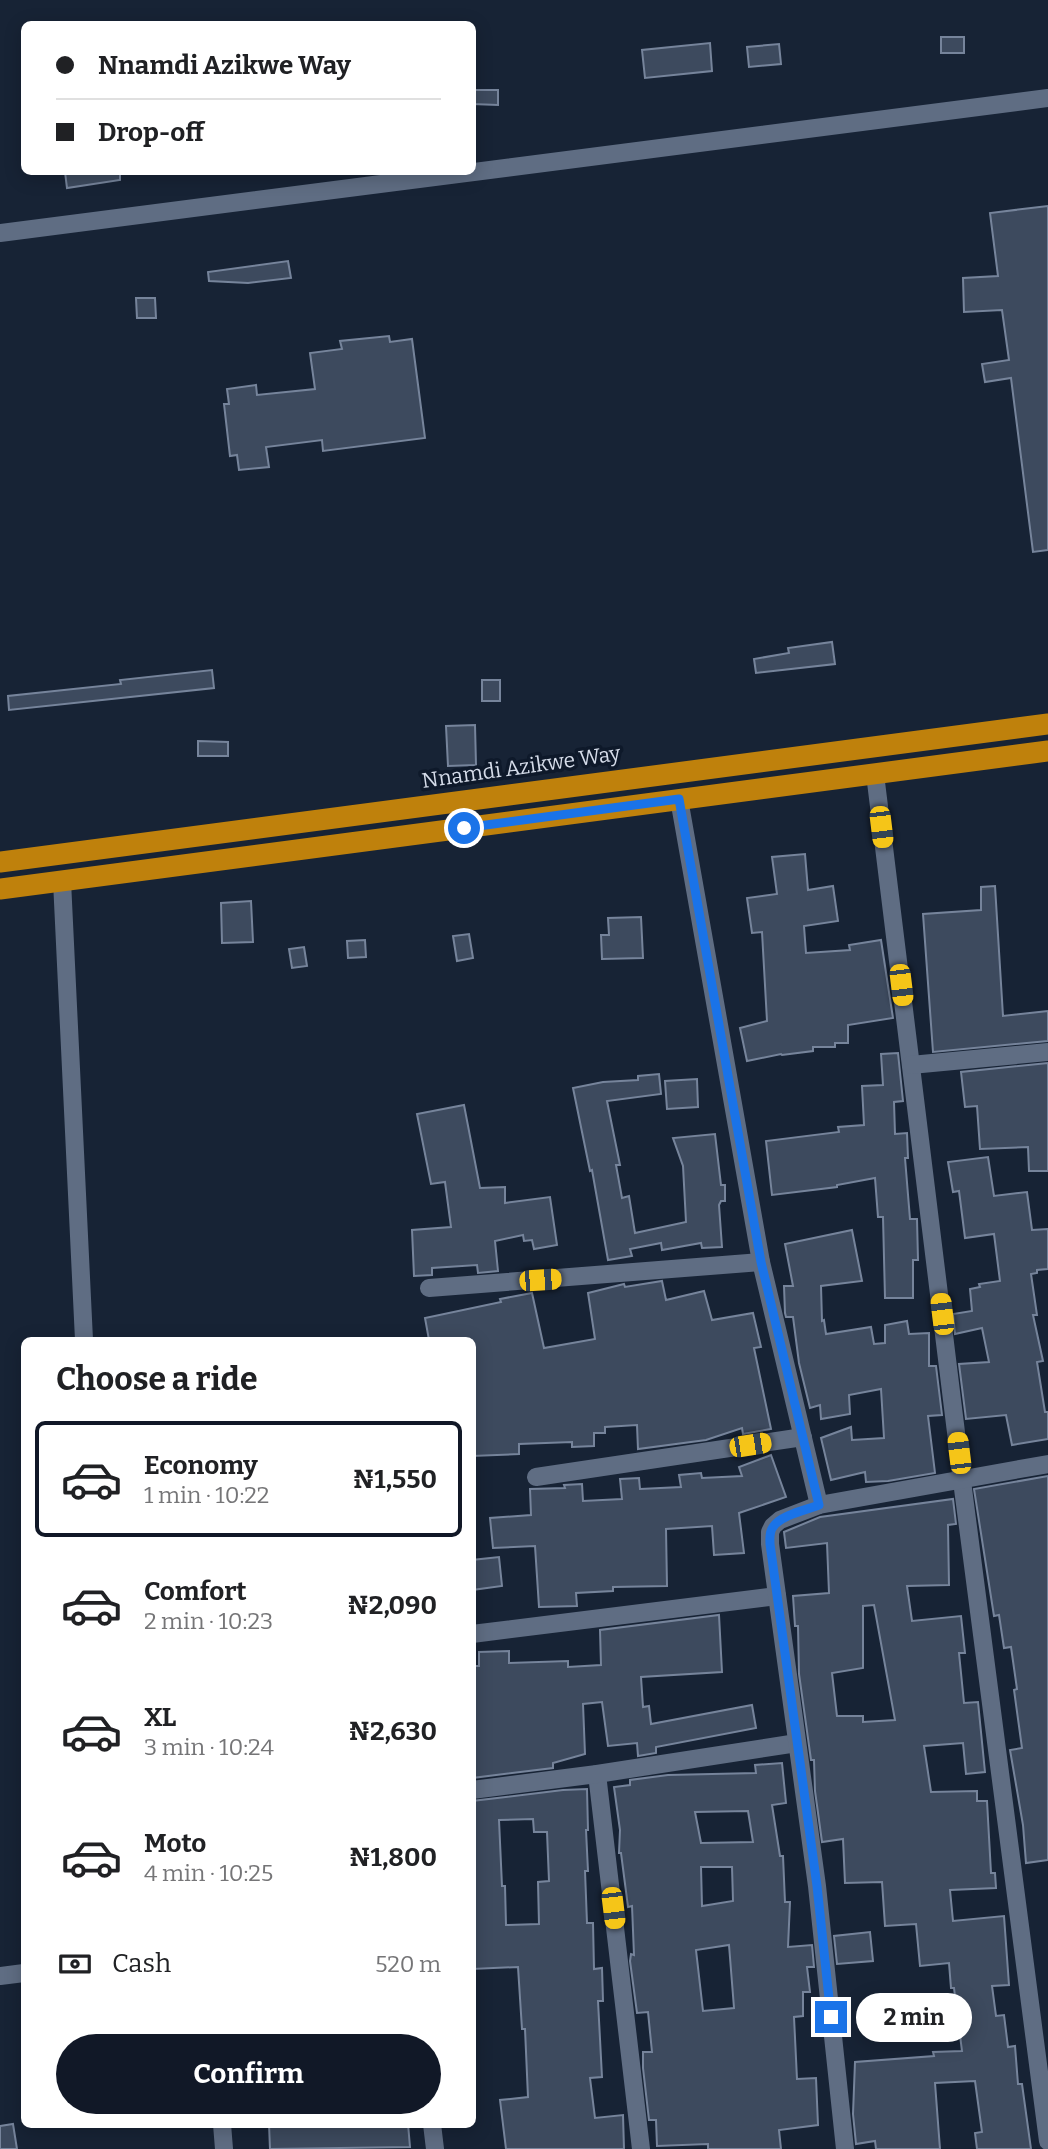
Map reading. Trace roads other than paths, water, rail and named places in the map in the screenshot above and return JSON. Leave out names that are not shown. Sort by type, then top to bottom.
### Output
[{"type":"highway","name":"Nnamdi Azikwe Way","points":[[0,862],[558,786],[1048,724]]},
{"type":"highway","points":[[0,889],[1048,751]]},
{"type":"street","points":[[476,171],[1048,97]]},
{"type":"street","points":[[0,233],[447,175]]},
{"type":"street","points":[[875,774],[962,1481],[1048,2141]]},
{"type":"street","points":[[679,799],[761,1262],[819,1505]]},
{"type":"street","points":[[62,881],[83,1337]]},
{"type":"street","points":[[911,1065],[1048,1052]]},
{"type":"street","points":[[429,1288],[761,1262]]},
{"type":"street","points":[[536,1477],[803,1437]]},
{"type":"street","points":[[845,2149],[817,1886],[770,1532],[780,1521],[819,1505],[1048,1464]]},
{"type":"street","points":[[476,1634],[777,1596]]},
{"type":"street","points":[[476,1789],[797,1743]]},
{"type":"street","points":[[597,1774],[641,2149]]},
{"type":"street","points":[[0,1976],[21,1973]]},
{"type":"street","points":[[222,2128],[224,2149]]},
{"type":"street","points":[[432,2128],[435,2149]]}]
